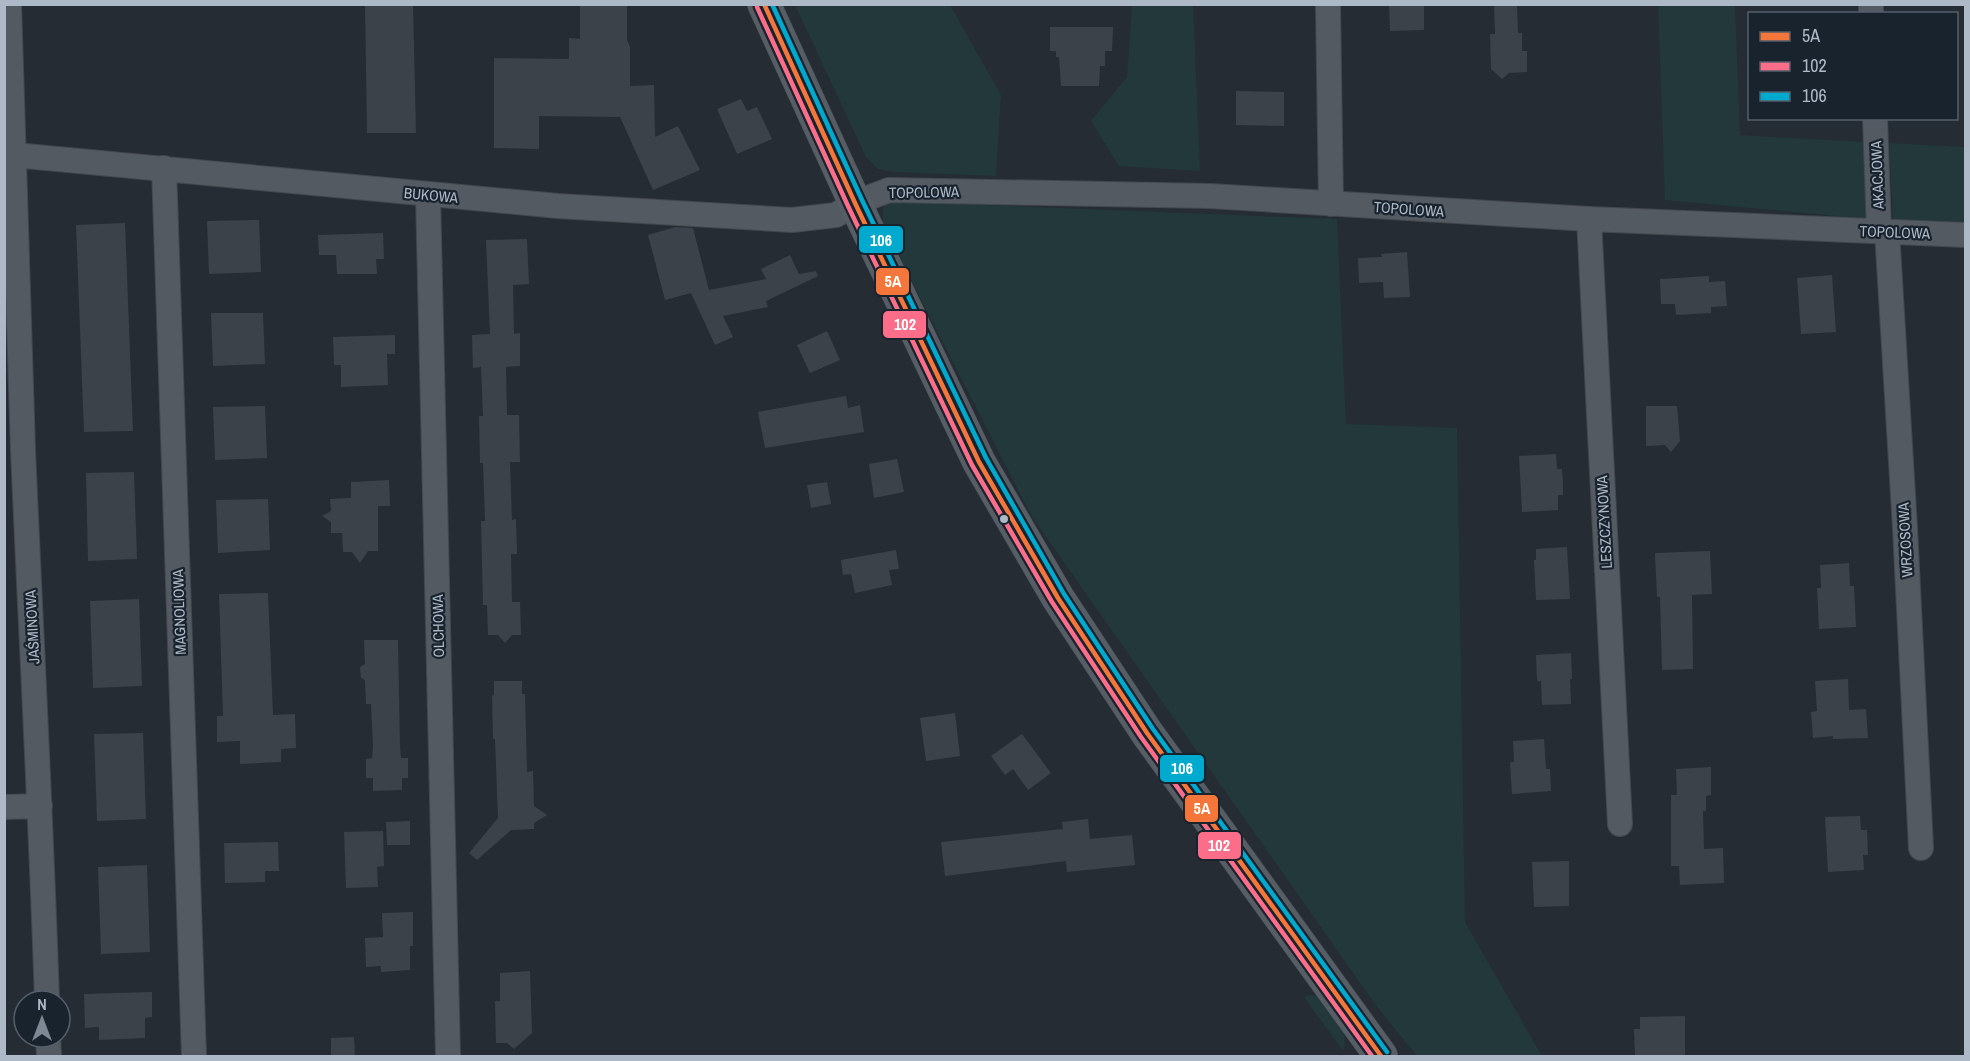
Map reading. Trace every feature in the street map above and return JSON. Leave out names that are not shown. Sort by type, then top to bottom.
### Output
[{"type":"main road","points":[[764,4],[855,203],[979,462],[1058,598],[1147,733],[1372,1053]]},
{"type":"street","name":"JAŚMINOWA","points":[[9,4],[14,449],[40,806],[47,989]]},
{"type":"street","points":[[1328,4],[1331,204]]},
{"type":"street","name":"AKACJOWA","points":[[1875,120],[1883,231]]},
{"type":"street","name":"BUKOWA","points":[[10,155],[558,206],[792,220],[836,215],[855,203]]},
{"type":"street","name":"MAGNOLIOWA","points":[[164,168],[194,1056]]},
{"type":"street","name":"TOPOLOWA","points":[[855,203],[889,190],[1210,196],[1589,219],[1965,235]]},
{"type":"street","name":"OLCHOWA","points":[[428,195],[448,1056]]},
{"type":"street","name":"LESZCZYNOWA","points":[[1589,219],[1620,824]]},
{"type":"street","name":"WRZOSOWA","points":[[1883,231],[1905,528],[1921,848]]},
{"type":"street","points":[[4,807],[40,806]]},
{"type":"green space","points":[[795,5],[950,5],[1001,95],[996,176],[895,172],[878,169],[866,157]]},
{"type":"green space","points":[[1132,5],[1193,5],[1200,171],[1119,166],[1091,121],[1127,77]]},
{"type":"green space","points":[[1658,5],[1735,5],[1740,135],[1865,142],[1869,219],[1665,200]]},
{"type":"green space","points":[[1889,143],[1965,147],[1965,222],[1893,219]]},
{"type":"green space","points":[[889,199],[1337,219],[1346,424],[1457,428],[1465,922],[1542,1056],[1417,1056],[1375,1004],[1032,517],[883,225],[883,208]]},
{"type":"green space","points":[[1309,995],[1321,997],[1339,1022],[1344,1036],[1343,1051],[1304,997]]},
{"type":"building","points":[[365,4],[413,4],[416,133],[367,133]]},
{"type":"building","points":[[580,4],[627,4],[630,86],[654,85],[655,137],[678,126],[700,170],[653,190],[620,117],[539,116],[539,149],[494,148],[494,58],[569,59],[569,38],[580,39]]},
{"type":"building","points":[[1389,4],[1424,4],[1424,30],[1390,31]]},
{"type":"building","points":[[1494,4],[1517,4],[1518,33],[1522,33],[1522,51],[1527,51],[1527,72],[1509,73],[1502,79],[1491,69],[1490,34],[1495,34]]},
{"type":"building","points":[[1050,27],[1113,27],[1112,51],[1105,51],[1105,66],[1100,66],[1099,86],[1061,86],[1059,57],[1056,57],[1056,51],[1050,51]]},
{"type":"building","points":[[1236,91],[1284,92],[1284,126],[1236,125]]},
{"type":"building","points":[[741,99],[747,111],[757,107],[772,139],[737,154],[717,109]]},
{"type":"building","points":[[259,220],[261,272],[209,274],[207,221]]},
{"type":"building","points":[[125,223],[133,431],[84,432],[76,225]]},
{"type":"building","points":[[675,227],[693,228],[709,290],[766,279],[761,269],[790,255],[799,274],[816,271],[818,276],[766,301],[768,307],[723,316],[733,337],[715,345],[691,293],[665,300],[648,235]]},
{"type":"building","points":[[383,233],[384,259],[376,259],[377,274],[337,274],[336,255],[319,255],[318,235]]},
{"type":"building","points":[[527,239],[529,284],[513,285],[514,334],[520,333],[520,366],[506,367],[507,415],[519,415],[520,462],[510,462],[512,520],[516,519],[517,554],[511,554],[512,602],[520,602],[521,635],[512,635],[505,643],[498,635],[488,635],[487,605],[483,605],[481,521],[485,521],[479,416],[483,416],[481,367],[473,368],[472,335],[490,334],[486,240]]},
{"type":"building","points":[[1407,252],[1410,297],[1384,298],[1383,282],[1359,283],[1358,258],[1382,257],[1381,254]]},
{"type":"building","points":[[1832,275],[1836,332],[1801,334],[1797,278]]},
{"type":"building","points":[[1709,276],[1709,282],[1725,281],[1727,306],[1711,307],[1711,313],[1676,315],[1675,304],[1661,304],[1660,279]]},
{"type":"building","points":[[211,313],[263,313],[265,364],[213,366]]},
{"type":"building","points":[[827,331],[840,360],[810,373],[797,345]]},
{"type":"building","points":[[395,335],[395,354],[387,354],[388,385],[341,387],[341,365],[334,365],[333,337]]},
{"type":"building","points":[[846,396],[848,408],[860,405],[864,432],[765,448],[758,412]]},
{"type":"building","points":[[265,406],[267,458],[215,460],[213,407]]},
{"type":"building","points":[[1646,406],[1677,406],[1680,441],[1671,452],[1665,445],[1646,446]]},
{"type":"building","points":[[1556,454],[1557,469],[1562,469],[1563,482],[1563,495],[1558,495],[1558,510],[1522,512],[1519,456]]},
{"type":"building","points":[[897,459],[904,492],[874,498],[869,464]]},
{"type":"building","points":[[134,472],[137,559],[88,561],[86,473]]},
{"type":"building","points":[[389,480],[390,506],[378,506],[378,551],[368,551],[360,563],[352,552],[343,552],[342,533],[331,533],[331,522],[322,516],[331,511],[330,499],[351,498],[351,482]]},
{"type":"building","points":[[827,482],[831,504],[811,508],[807,485]]},
{"type":"building","points":[[268,499],[270,550],[218,553],[216,500]]},
{"type":"building","points":[[1567,547],[1570,599],[1536,600],[1534,560],[1536,560],[1536,549]]},
{"type":"building","points":[[896,550],[899,569],[889,570],[892,585],[855,593],[851,574],[843,575],[841,560]]},
{"type":"building","points":[[1710,551],[1712,594],[1692,595],[1693,669],[1662,670],[1660,597],[1657,597],[1655,553]]},
{"type":"building","points":[[1849,563],[1850,586],[1854,586],[1856,627],[1819,629],[1817,588],[1821,588],[1820,565]]},
{"type":"building","points":[[268,593],[273,715],[295,714],[296,748],[281,749],[281,762],[240,764],[240,741],[217,742],[217,716],[223,716],[219,594]]},
{"type":"building","points":[[139,599],[142,686],[93,688],[90,601]]},
{"type":"building","points":[[364,640],[398,640],[401,758],[408,758],[408,778],[402,778],[402,790],[373,791],[373,778],[366,778],[366,759],[372,758],[373,746],[371,704],[366,704],[365,680],[361,678],[360,667],[365,664]]},
{"type":"building","points":[[1571,653],[1571,704],[1542,705],[1541,681],[1537,681],[1536,655]]},
{"type":"building","points":[[1848,679],[1849,710],[1866,709],[1868,738],[1833,739],[1833,736],[1813,738],[1811,712],[1817,711],[1815,681]]},
{"type":"building","points":[[494,681],[522,681],[522,694],[525,694],[527,772],[533,771],[534,806],[547,815],[534,823],[534,829],[511,830],[477,860],[469,853],[498,818],[495,739],[493,739]]},
{"type":"building","points":[[955,713],[960,756],[926,761],[920,718]]},
{"type":"building","points":[[143,733],[146,819],[97,821],[94,734]]},
{"type":"building","points":[[1022,734],[1051,773],[1028,790],[1013,769],[1005,775],[991,756]]},
{"type":"building","points":[[1544,739],[1546,769],[1550,769],[1551,791],[1512,794],[1510,762],[1514,762],[1513,741]]},
{"type":"building","points":[[1711,767],[1711,795],[1706,796],[1706,811],[1703,811],[1704,849],[1723,848],[1724,883],[1680,885],[1679,866],[1671,866],[1671,795],[1677,795],[1676,769]]},
{"type":"building","points":[[1860,816],[1861,830],[1867,830],[1868,855],[1863,855],[1864,870],[1828,872],[1825,817]]},
{"type":"building","points":[[1088,819],[1090,839],[1132,835],[1135,865],[1067,872],[1066,861],[945,876],[941,842],[1063,829],[1062,822]]},
{"type":"building","points":[[410,821],[410,845],[387,845],[386,822]]},
{"type":"building","points":[[383,831],[384,866],[377,867],[378,887],[346,888],[344,832]]},
{"type":"building","points":[[278,842],[279,871],[265,871],[265,882],[225,883],[224,843]]},
{"type":"building","points":[[1569,861],[1569,906],[1534,907],[1532,862]]},
{"type":"building","points":[[147,865],[150,952],[101,954],[98,867]]},
{"type":"building","points":[[413,912],[410,970],[381,972],[381,966],[366,967],[365,938],[383,937],[382,913]]},
{"type":"building","points":[[530,971],[532,1033],[514,1049],[507,1043],[496,1043],[495,1001],[500,1001],[500,973]]},
{"type":"building","points":[[152,992],[152,1017],[145,1018],[145,1038],[99,1040],[99,1027],[85,1028],[84,994]]},
{"type":"building","points":[[1685,1016],[1685,1056],[1635,1056],[1634,1029],[1640,1029],[1640,1017]]},
{"type":"building","points":[[354,1037],[355,1056],[331,1056],[331,1038]]},
{"type":"transit line","name":"5A","points":[[764,4],[855,203],[979,462],[1058,598],[1147,733],[1381,1056]]},
{"type":"transit line","name":"106","points":[[772,4],[862,200],[986,458],[1064,594],[1153,729],[1387,1052]]},
{"type":"transit line","name":"102","points":[[757,7],[848,206],[972,465],[1052,602],[1141,737],[1372,1056]]}]
